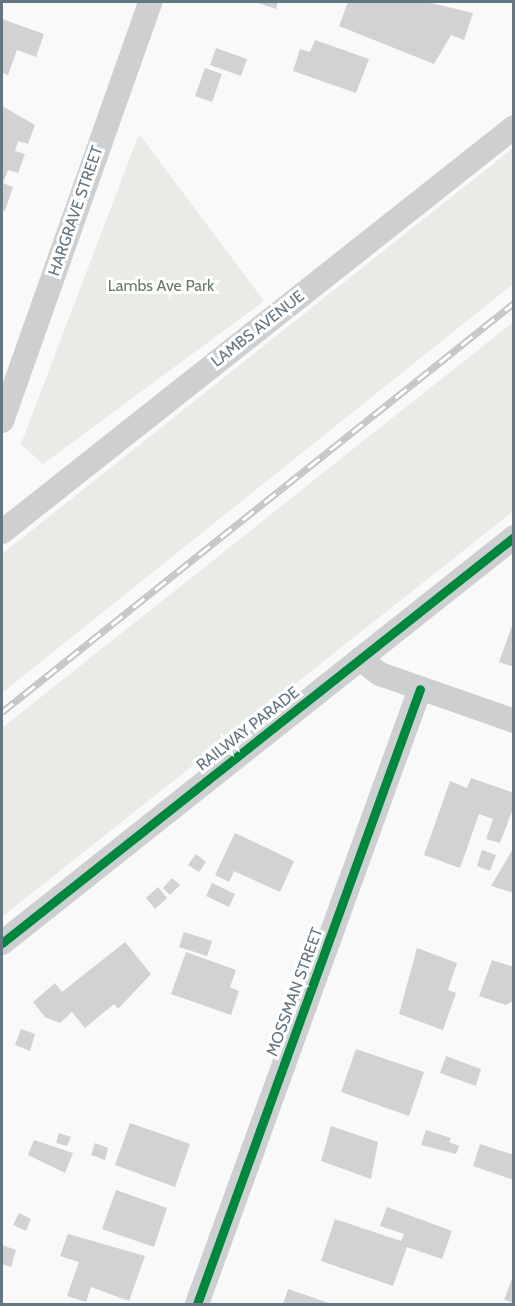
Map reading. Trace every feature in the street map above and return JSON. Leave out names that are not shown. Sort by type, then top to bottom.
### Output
[{"type":"street","name":"HARGRAVE STREET","points":[[2,421],[150,2]]},
{"type":"street","name":"LAMBS AVENUE","points":[[2,532],[513,127]]},
{"type":"street","name":"RAILWAY PARADE","points":[[2,943],[513,537]]},
{"type":"street","points":[[360,659],[420,689],[513,722]]},
{"type":"street","name":"MOSSMAN STREET","points":[[197,1305],[420,689]]},
{"type":"green space","name":"Lambs Ave Park","points":[[139,134],[264,301],[43,464],[21,444]]},
{"type":"green space","points":[[513,148],[513,284],[2,693],[2,554]]},
{"type":"green space","points":[[513,322],[513,511],[2,917],[2,728]]},
{"type":"building","points":[[255,2],[278,2],[276,9]]},
{"type":"building","points":[[348,2],[427,2],[473,13],[464,40],[451,35],[434,64],[339,26]]},
{"type":"building","points":[[2,19],[44,34],[36,57],[17,50],[8,75],[2,73]]},
{"type":"building","points":[[315,40],[369,59],[356,93],[293,71],[300,49],[310,52]]},
{"type":"building","points":[[216,48],[247,59],[241,76],[210,65]]},
{"type":"building","points":[[205,68],[222,74],[212,102],[195,96]]},
{"type":"building","points":[[2,106],[35,125],[28,144],[18,141],[15,151],[25,154],[18,173],[8,170],[3,183],[13,187],[5,211],[2,209]]},
{"type":"building","points":[[514,623],[514,667],[499,662]]},
{"type":"building","points":[[471,778],[514,793],[514,806],[500,843],[486,839],[493,819],[479,814],[460,868],[424,855],[450,781],[467,788]]},
{"type":"building","points":[[235,833],[294,861],[280,892],[234,871],[229,882],[215,875]]},
{"type":"building","points":[[514,847],[514,893],[491,886]]},
{"type":"building","points":[[482,850],[496,855],[490,871],[477,866]]},
{"type":"building","points":[[196,854],[206,862],[199,872],[188,865]]},
{"type":"building","points":[[172,878],[180,885],[170,895],[163,888]]},
{"type":"building","points":[[212,883],[235,894],[229,907],[206,896]]},
{"type":"building","points":[[158,887],[167,898],[155,909],[146,898]]},
{"type":"building","points":[[184,932],[212,941],[207,956],[179,947]]},
{"type":"building","points":[[125,942],[151,974],[118,1009],[114,1004],[85,1028],[72,1012],[60,1023],[45,1017],[33,1002],[55,983],[62,992]]},
{"type":"building","points":[[417,948],[457,963],[448,990],[456,993],[443,1030],[399,1014]]},
{"type":"building","points":[[186,952],[236,970],[230,987],[239,991],[231,1015],[171,994]]},
{"type":"building","points":[[492,960],[514,967],[514,1000],[506,1005],[479,996]]},
{"type":"building","points":[[21,1029],[35,1034],[30,1051],[15,1045]]},
{"type":"building","points":[[356,1049],[424,1072],[409,1116],[341,1092]]},
{"type":"building","points":[[446,1056],[481,1069],[476,1086],[440,1073]]},
{"type":"building","points":[[130,1123],[190,1144],[175,1187],[115,1165]]},
{"type":"building","points":[[331,1126],[378,1142],[371,1179],[321,1161]]},
{"type":"building","points":[[426,1130],[451,1138],[449,1142],[459,1146],[456,1154],[421,1145]]},
{"type":"building","points":[[59,1133],[71,1137],[67,1146],[56,1143]]},
{"type":"building","points":[[34,1140],[73,1153],[65,1173],[28,1155]]},
{"type":"building","points":[[95,1143],[108,1148],[105,1160],[91,1155]]},
{"type":"building","points":[[480,1144],[514,1155],[514,1180],[473,1166]]},
{"type":"building","points":[[116,1190],[167,1208],[154,1247],[102,1229]]},
{"type":"building","points":[[387,1207],[452,1231],[442,1259],[407,1247],[393,1286],[321,1261],[335,1219],[401,1241],[404,1234],[380,1226]]},
{"type":"building","points":[[19,1213],[31,1219],[26,1231],[13,1225]]},
{"type":"building","points":[[68,1234],[145,1256],[129,1301],[91,1287],[86,1302],[67,1296],[79,1262],[60,1256]]},
{"type":"building","points":[[2,1245],[16,1250],[11,1267],[2,1264]]},
{"type":"building","points":[[514,1276],[514,1303],[504,1300]]},
{"type":"building","points":[[288,1289],[332,1304],[283,1304]]},
{"type":"railway","points":[[2,712],[514,303]]},
{"type":"cycle path","points":[[2,943],[514,537]]},
{"type":"cycle path","points":[[197,1304],[420,689]]}]
